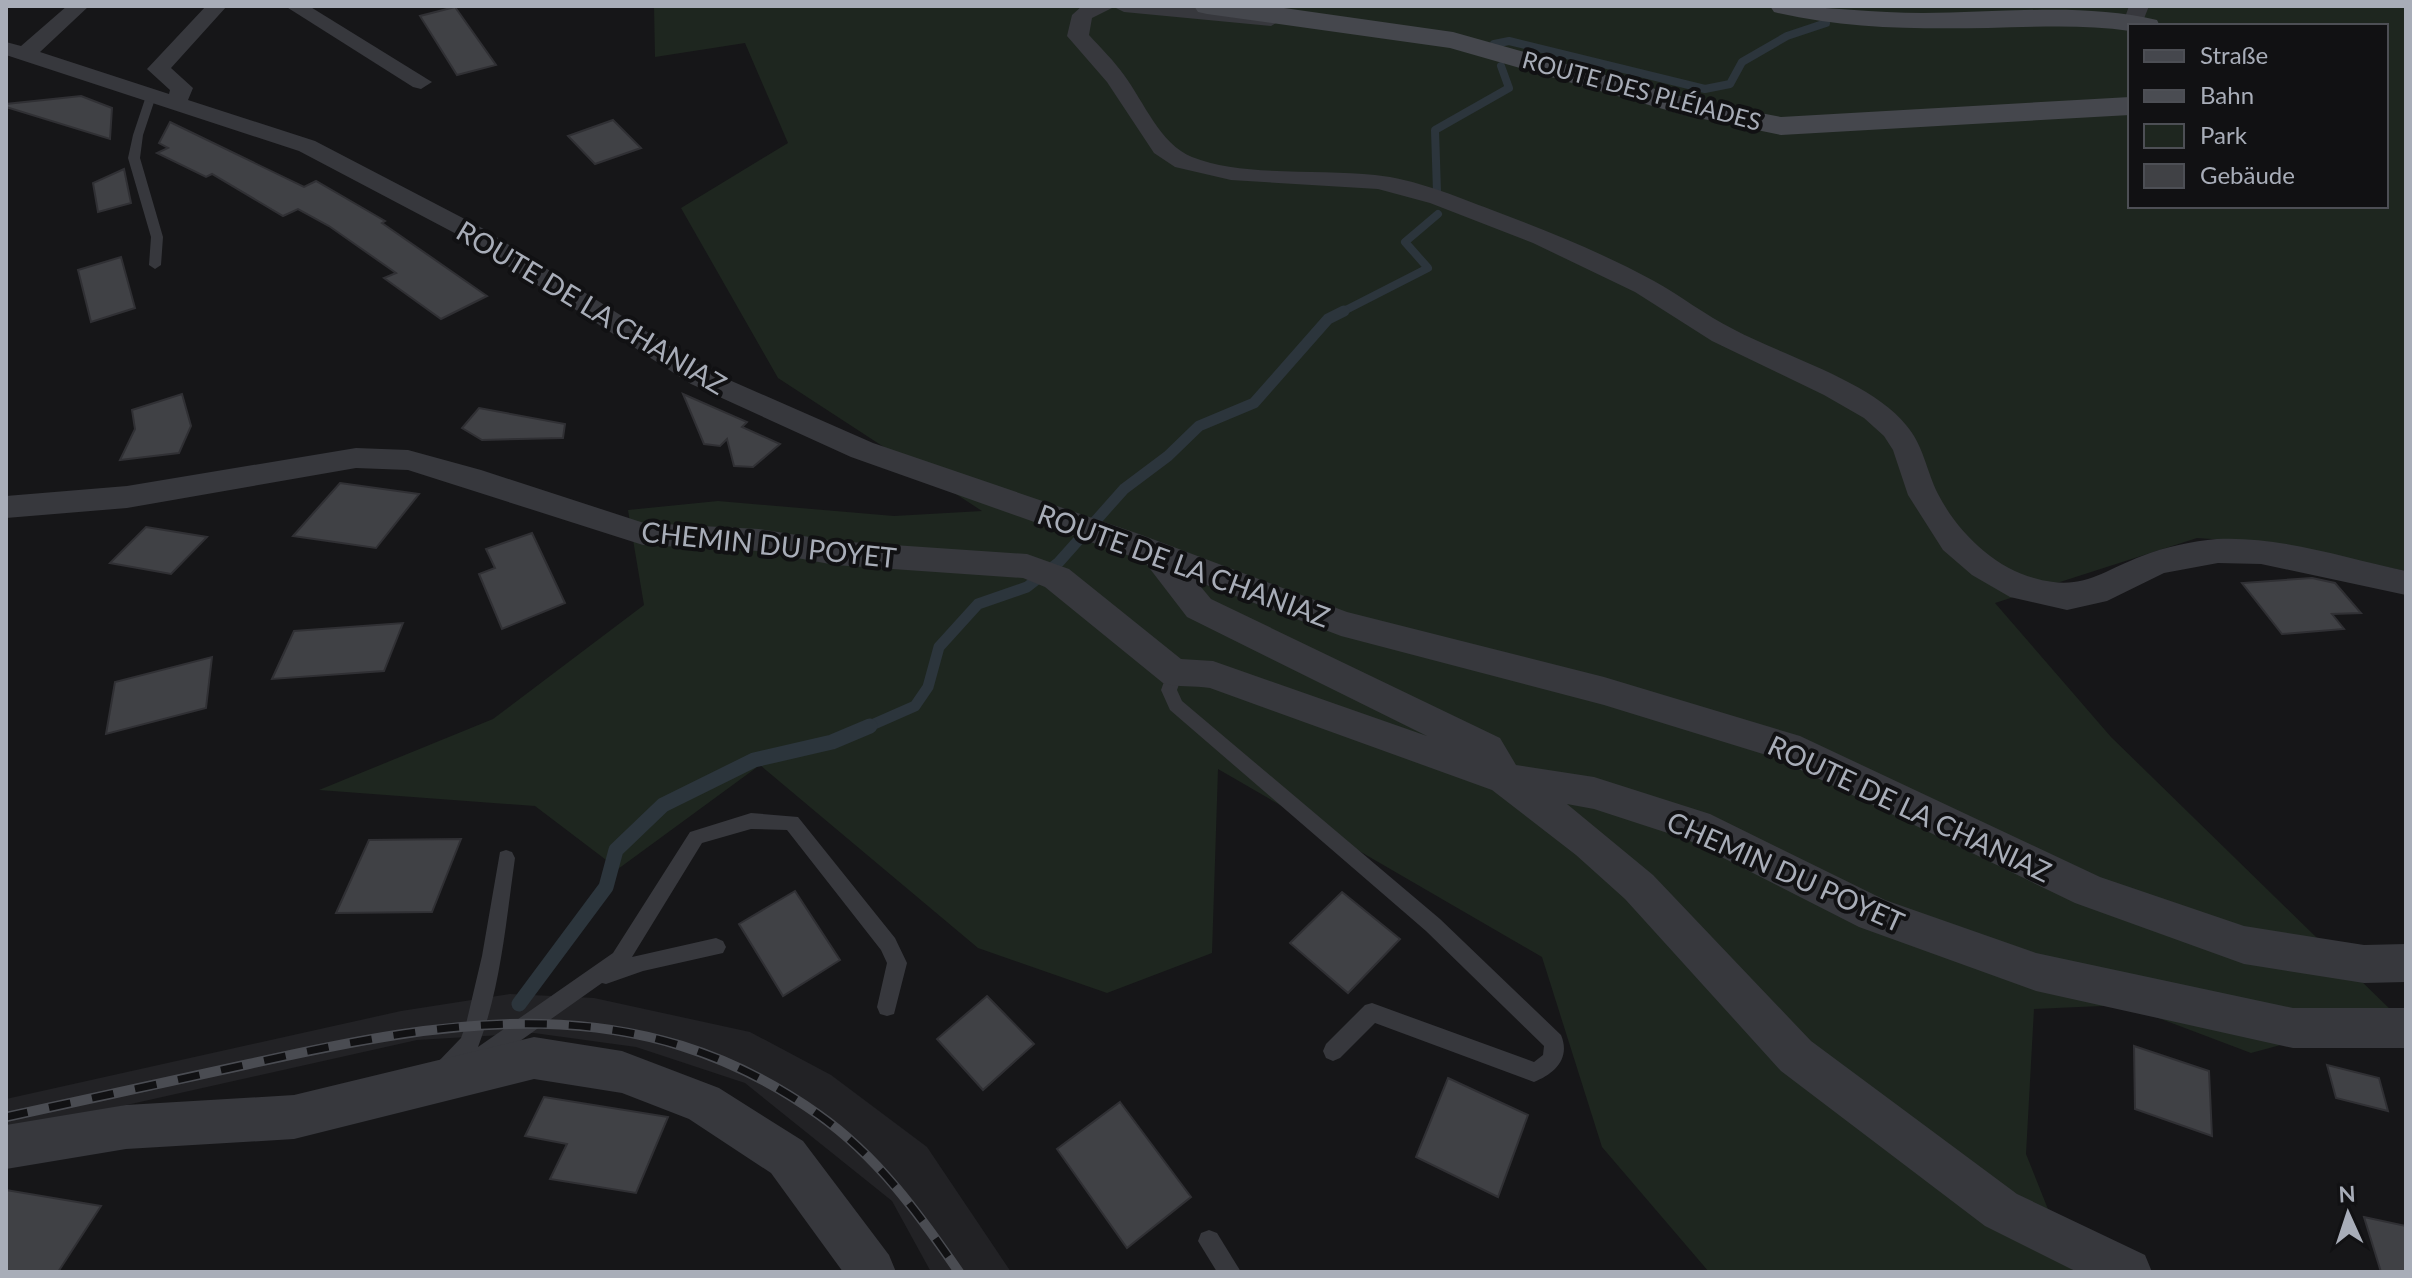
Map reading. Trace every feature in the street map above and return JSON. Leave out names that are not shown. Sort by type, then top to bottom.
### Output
[{"type":"street","points":[[16,50],[79,6]]},
{"type":"street","points":[[164,100],[182,88],[158,69],[217,6]]},
{"type":"street","points":[[295,6],[421,82]]},
{"type":"street","points":[[1098,6],[1082,15],[1078,36],[1115,78],[1162,148],[1173,155],[1203,169],[1379,182],[1439,198],[1542,238],[1644,286],[1722,335],[1834,388],[1874,411],[1908,449],[1923,495],[1954,542],[1983,567],[2022,588],[2067,598],[2095,592],[2154,564],[2218,551],[2261,552],[2406,583]]},
{"type":"street","points":[[1124,6],[1271,20],[1289,16]]},
{"type":"street","name":"ROUTE DES PLÉIADES","points":[[1207,6],[1453,40],[1694,109],[1781,126],[2128,106]]},
{"type":"street","points":[[1783,6],[1836,16],[1884,19],[2140,18]]},
{"type":"street","name":"ROUTE DE LA CHANIAZ","points":[[16,50],[307,146],[473,233],[701,378],[862,450],[1141,547],[1341,623],[1604,691],[1787,747],[2089,891],[2244,945],[2364,964],[2406,963]]},
{"type":"street","name":"CHEMIN DU POYET","points":[[6,507],[127,497],[356,458],[408,460],[470,477],[643,534],[759,540],[835,553],[1042,572],[1175,673],[1192,671],[1213,675],[1505,779],[1594,793],[1697,826],[1873,914],[2036,972],[2293,1028],[2406,1028]]},
{"type":"street","points":[[1141,547],[1199,608],[1487,749],[1505,779],[1590,843],[1639,887],[1796,1056],[2001,1210],[2128,1272]]},
{"type":"street","points":[[6,1147],[126,1127],[294,1117],[534,1058],[622,1072],[703,1103],[787,1157],[872,1272]]},
{"type":"lane","points":[[155,265],[157,237],[134,158],[138,135],[164,100]]},
{"type":"lane","points":[[1175,673],[1169,690],[1176,705],[1433,925],[1554,1042],[1554,1055],[1546,1068],[1534,1072],[1372,1012],[1333,1051]]},
{"type":"lane","points":[[442,1081],[620,959],[696,837],[751,821],[792,822],[888,944],[897,963],[887,1007]]},
{"type":"lane","points":[[442,1081],[469,1044],[476,1024],[492,956],[506,858]]},
{"type":"lane","points":[[594,979],[643,962],[716,947]]},
{"type":"lane","points":[[1209,1241],[1230,1272]]},
{"type":"shaded area","points":[[510,994],[594,998],[750,1032],[831,1075],[927,1147],[1011,1272],[931,1272],[892,1201],[745,1083],[636,1047],[534,1033],[417,1040],[6,1132],[6,1099],[401,1011]]},
{"type":"green space","points":[[654,6],[2406,6],[2406,571],[2267,543],[2197,538],[1995,603],[2111,737],[2395,1014],[2251,1053],[2124,1005],[2034,1009],[2026,1154],[2073,1272],[1709,1272],[1602,1147],[1542,957],[1218,769],[1212,953],[1107,993],[978,948],[760,765],[618,869],[535,806],[319,790],[493,719],[644,605],[628,510],[718,501],[894,516],[982,511],[778,378],[681,208],[788,143],[745,43],[655,57]]},
{"type":"building","points":[[455,7],[496,65],[457,75],[420,16]]},
{"type":"building","points":[[81,96],[112,108],[110,139],[6,107],[6,104]]},
{"type":"building","points":[[613,120],[641,148],[595,164],[568,136]]},
{"type":"building","points":[[170,122],[304,187],[316,181],[385,221],[382,223],[487,296],[441,319],[384,278],[396,273],[329,226],[298,209],[283,216],[212,174],[206,177],[157,153],[168,148],[159,143]]},
{"type":"building","points":[[124,169],[131,203],[98,212],[93,183]]},
{"type":"building","points":[[121,257],[135,308],[91,322],[78,270]]},
{"type":"building","points":[[182,394],[191,426],[179,453],[120,460],[135,429],[132,410]]},
{"type":"building","points":[[683,394],[747,422],[742,427],[780,444],[753,467],[734,466],[727,439],[720,446],[704,444]]},
{"type":"building","points":[[479,408],[565,424],[563,438],[482,440],[462,428]]},
{"type":"building","points":[[340,483],[419,494],[376,548],[293,536]]},
{"type":"building","points":[[146,527],[207,537],[171,574],[110,563]]},
{"type":"building","points":[[532,533],[565,603],[502,629],[479,574],[495,568],[486,549]]},
{"type":"building","points":[[2312,578],[2335,583],[2361,613],[2332,614],[2344,629],[2282,634],[2242,583]]},
{"type":"building","points":[[403,623],[384,671],[272,679],[294,631]]},
{"type":"building","points":[[212,657],[206,708],[106,734],[115,682]]},
{"type":"building","points":[[461,839],[432,912],[336,913],[369,840]]},
{"type":"building","points":[[795,891],[840,960],[783,996],[739,924]]},
{"type":"building","points":[[1342,892],[1400,939],[1348,993],[1290,943]]},
{"type":"building","points":[[987,996],[1034,1044],[983,1090],[937,1039]]},
{"type":"building","points":[[2134,1046],[2209,1071],[2212,1136],[2135,1109]]},
{"type":"building","points":[[2327,1065],[2379,1078],[2388,1111],[2336,1098]]},
{"type":"building","points":[[1448,1078],[1528,1115],[1498,1197],[1416,1157]]},
{"type":"building","points":[[544,1097],[668,1117],[636,1193],[550,1179],[567,1144],[525,1136]]},
{"type":"building","points":[[1120,1102],[1191,1197],[1127,1248],[1057,1149]]},
{"type":"building","points":[[6,1190],[101,1206],[58,1272],[6,1272]]},
{"type":"building","points":[[2364,1217],[2406,1226],[2406,1272],[2381,1272]]},
{"type":"waterway","points":[[1494,44],[1509,41],[1705,89],[1730,84],[1742,62],[1787,36],[1826,23]]},
{"type":"waterway","points":[[1437,192],[1435,130],[1509,88],[1501,66]]},
{"type":"waterway","points":[[1340,313],[1428,268],[1405,242],[1438,214]]},
{"type":"waterway","points":[[1340,313],[1344,311]]},
{"type":"waterway","points":[[865,728],[915,706],[928,687],[939,647],[978,604],[1027,587],[1059,562],[1124,489],[1168,456],[1199,426],[1254,403],[1328,319],[1340,313]]},
{"type":"waterway","points":[[519,1004],[606,887],[616,850],[663,805],[754,760],[832,742],[870,726]]},
{"type":"railway","points":[[6,1117],[324,1048],[398,1035],[470,1026],[542,1024],[612,1030],[682,1046],[751,1074],[819,1115],[878,1167],[959,1272]]}]
